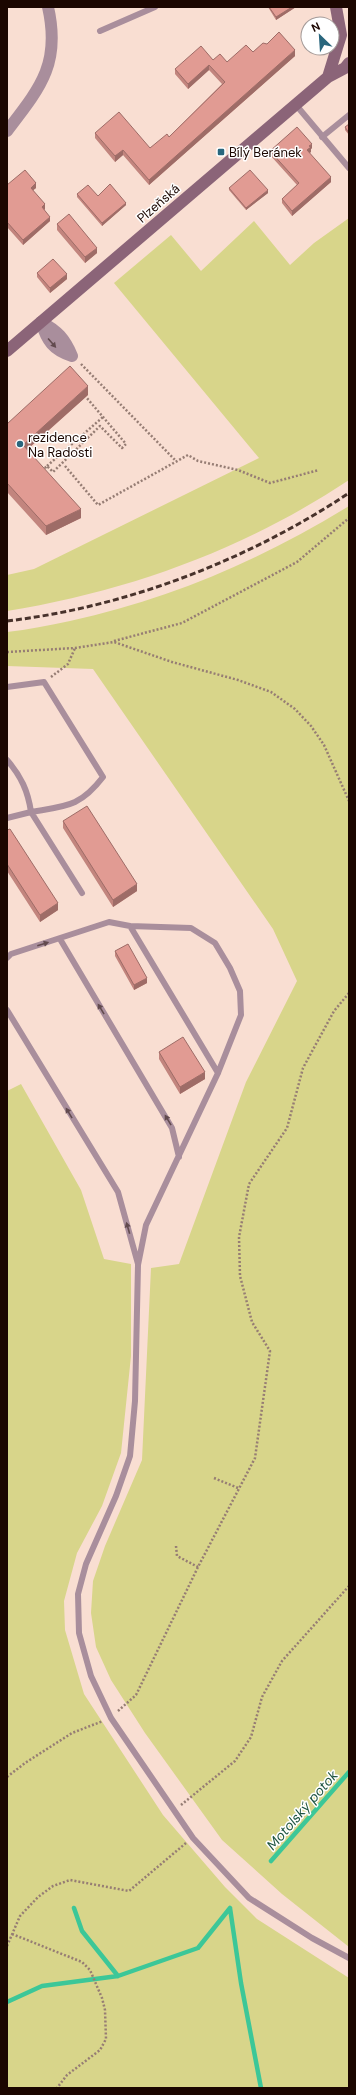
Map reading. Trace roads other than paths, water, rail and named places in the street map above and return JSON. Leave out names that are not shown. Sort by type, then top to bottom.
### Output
[{"type":"main road","points":[[340,46],[349,36]]},
{"type":"main road","points":[[328,77],[334,56]]},
{"type":"main road","name":"Plzeňská","points":[[7,351],[328,77],[344,68],[349,63]]},
{"type":"street","points":[[7,131],[39,89],[46,70],[51,52],[52,25],[48,7]]},
{"type":"street","points":[[41,322],[46,337],[59,352],[72,356]]},
{"type":"lane","points":[[100,30],[155,7]]},
{"type":"lane","points":[[296,105],[349,168]]},
{"type":"lane","points":[[322,137],[349,115]]},
{"type":"lane","points":[[7,687],[44,682],[103,777],[91,793],[72,805],[7,818]]},
{"type":"lane","points":[[7,760],[18,773],[28,794],[31,812],[82,893]]},
{"type":"lane","points":[[7,958],[11,954],[109,922],[130,926],[191,928],[215,943],[230,968],[240,991],[241,1015],[218,1073],[146,1226],[138,1265],[136,1401],[130,1456],[116,1496],[86,1564],[78,1594],[79,1632],[91,1676],[111,1718],[173,1812],[193,1838],[249,1898],[312,1938],[349,1958]]},
{"type":"lane","points":[[130,926],[218,1073]]},
{"type":"lane","points":[[60,939],[172,1128],[179,1157]]},
{"type":"lane","points":[[7,1010],[118,1192],[138,1265]]},
{"type":"waterway","name":"Motolský potok","points":[[271,1861],[349,1772]]},
{"type":"waterway","points":[[74,1908],[82,1931],[118,1976]]},
{"type":"waterway","points":[[230,1908],[241,1983],[261,2088]]},
{"type":"waterway","name":"Motolský potok","points":[[7,2002],[42,1986],[118,1976],[198,1948],[230,1908]]},
{"type":"railway","points":[[7,621],[97,605],[185,577],[270,539],[349,493]]},
{"type":"place","name":"Bílý Beránek","points":[[221,152]]},
{"type":"place","name":"rezidence Na Radosti","points":[[20,444]]}]
